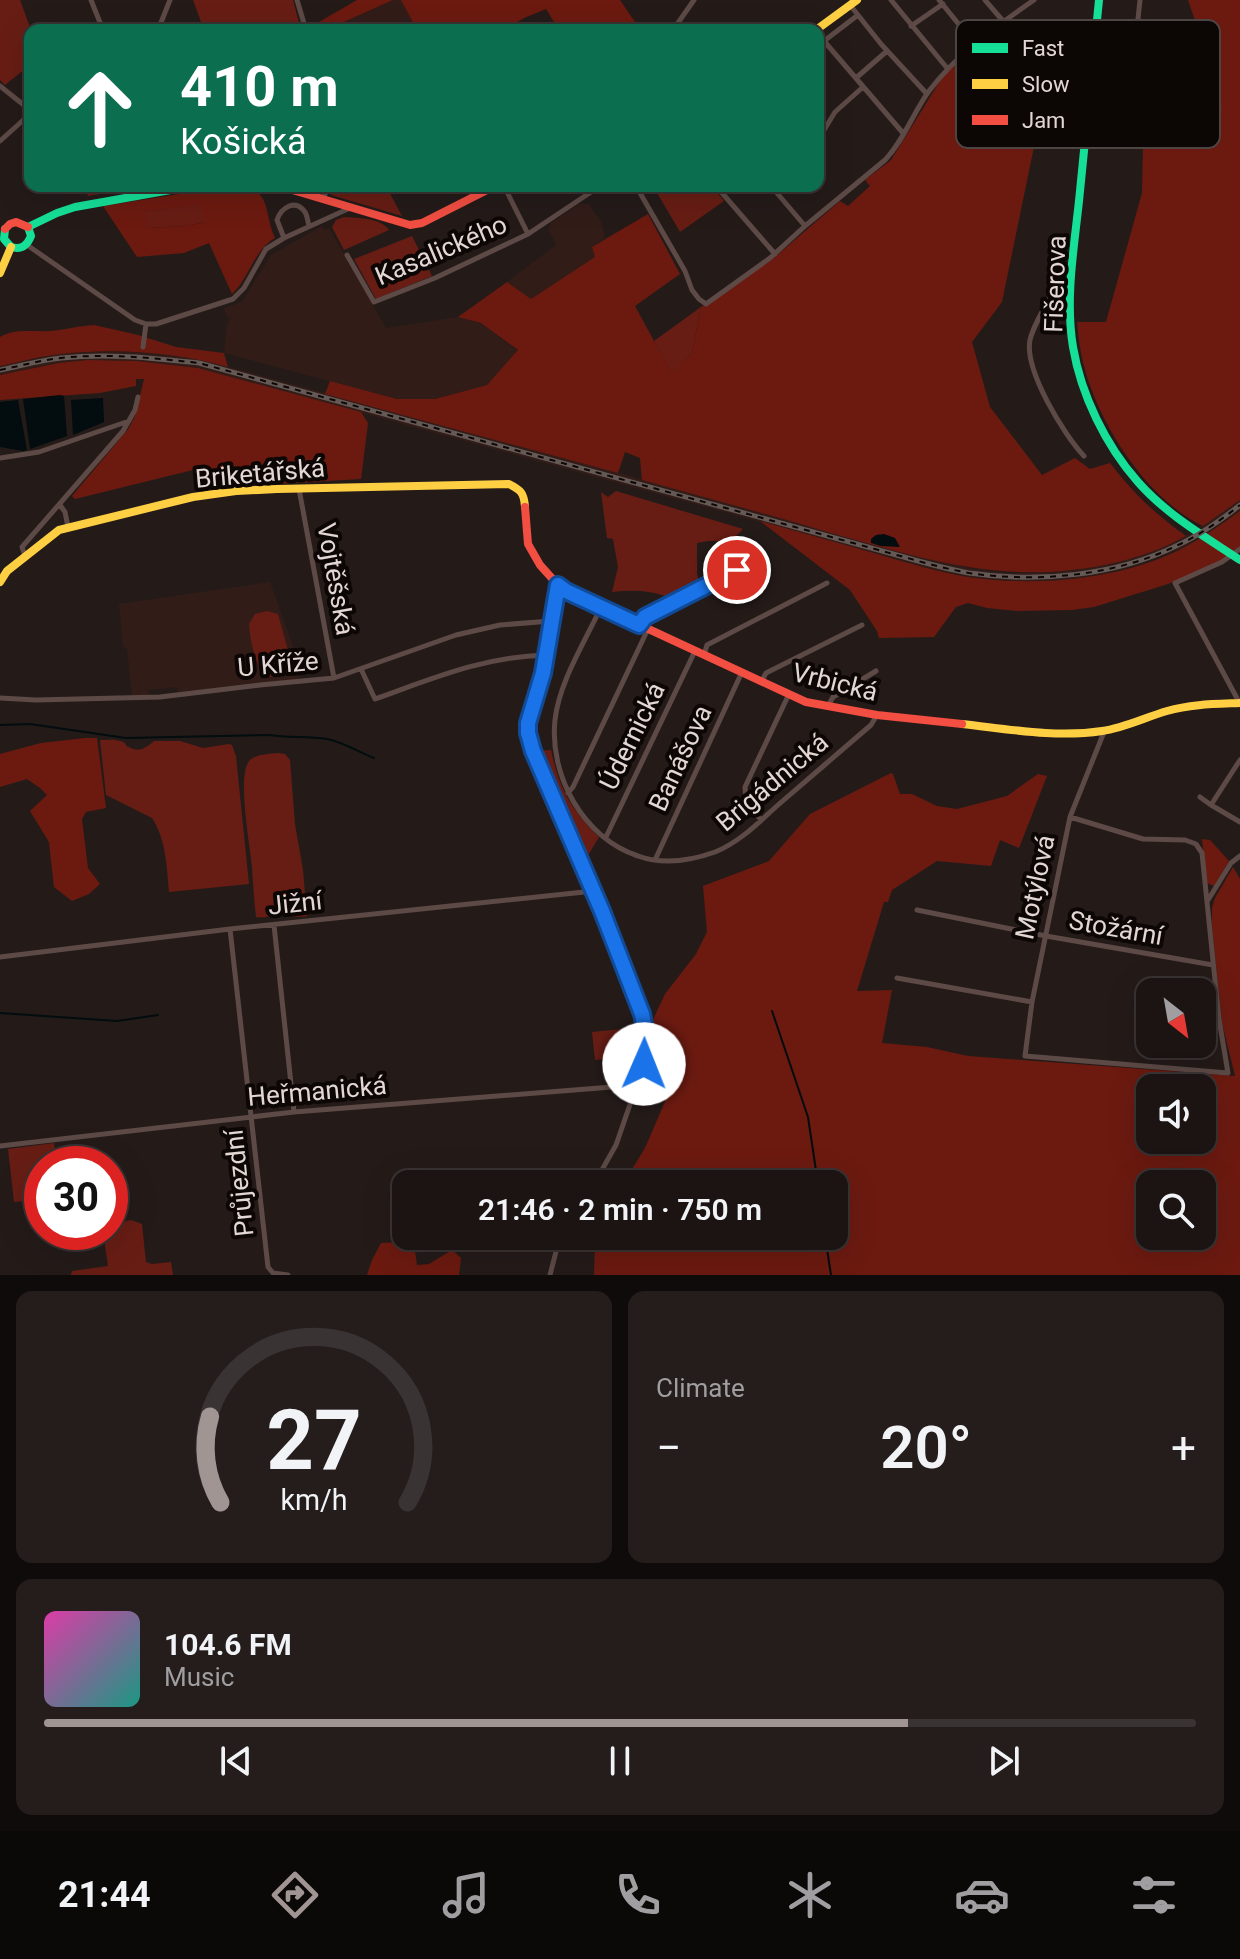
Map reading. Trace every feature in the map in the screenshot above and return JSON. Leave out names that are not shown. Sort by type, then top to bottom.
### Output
[{"type":"street","points":[[91,0],[101,24]]},
{"type":"street","points":[[160,24],[170,0]]},
{"type":"street","points":[[297,0],[304,24]]},
{"type":"street","points":[[677,24],[694,0]]},
{"type":"street","points":[[891,0],[947,68]]},
{"type":"street","points":[[985,0],[1002,20]]},
{"type":"street","points":[[1004,20],[1034,0]]},
{"type":"street","name":"Fišerova","points":[[1097,20],[1099,0]]},
{"type":"street","points":[[1138,20],[1140,0]]},
{"type":"street","points":[[824,26],[854,2],[858,15],[927,94]]},
{"type":"street","points":[[911,26],[941,2],[956,21]]},
{"type":"street","points":[[858,15],[824,41],[904,133]]},
{"type":"street","points":[[856,78],[887,51]]},
{"type":"street","points":[[639,192],[685,271],[692,290],[706,304],[775,254],[885,160],[895,150],[927,94],[956,60]]},
{"type":"street","points":[[0,86],[24,107]]},
{"type":"street","points":[[824,130],[835,112],[864,87]]},
{"type":"street","points":[[0,141],[24,118]]},
{"type":"street","name":"Fišerova","points":[[1085,148],[1070,318],[1081,380],[1095,415],[1124,466],[1151,497],[1167,511],[1236,555]]},
{"type":"street","points":[[28,227],[75,207],[159,192]]},
{"type":"street","points":[[299,192],[413,225],[483,192]]},
{"type":"street","points":[[322,199],[326,192]]},
{"type":"street","name":"Kasalického","points":[[507,192],[528,234]]},
{"type":"street","name":"Kasalického","points":[[347,255],[374,302],[435,278],[528,234],[591,192]]},
{"type":"street","points":[[721,192],[775,254]]},
{"type":"street","points":[[776,192],[805,226]]},
{"type":"street","points":[[284,238],[277,220],[286,206],[295,205],[302,209],[309,226]]},
{"type":"street","points":[[27,245],[135,320],[156,324],[233,299],[244,288],[266,249],[350,208]]},
{"type":"street","points":[[17,222],[28,227],[31,236],[27,245],[19,249],[11,247],[4,239],[3,227],[17,222]]},
{"type":"street","points":[[0,273],[11,247]]},
{"type":"street","points":[[1073,259],[1035,328],[1030,353],[1044,394],[1073,444],[1084,456]]},
{"type":"street","points":[[1052,296],[1071,299]]},
{"type":"street","points":[[143,347],[146,324]]},
{"type":"street","points":[[25,556],[22,547],[123,431],[135,410],[138,397]]},
{"type":"street","points":[[0,458],[39,452],[130,421]]},
{"type":"street","name":"Briketářská","points":[[0,582],[7,571],[59,530],[204,495],[299,488],[509,484]]},
{"type":"street","name":"Vrbická","points":[[509,484],[524,495],[528,544],[540,565],[566,591],[806,702],[877,715],[1071,733],[1104,731],[1171,710],[1203,704],[1240,702]]},
{"type":"street","name":"Vojtěšská","points":[[299,488],[334,678]]},
{"type":"street","points":[[60,505],[68,527]]},
{"type":"street","points":[[1236,555],[1175,583],[1240,702]]},
{"type":"street","points":[[568,793],[644,627],[645,617],[764,556]]},
{"type":"street","points":[[699,653],[707,645],[827,583]]},
{"type":"street","points":[[558,585],[528,733],[642,1014],[648,1043],[616,1145],[602,1170]]},
{"type":"street","name":"Brigádnická","points":[[601,607],[565,684],[557,712],[555,747],[568,793],[586,819],[627,852],[655,860],[680,861],[715,852],[738,839],[761,820],[871,725],[877,715]]},
{"type":"street","name":"U Kříže","points":[[0,698],[160,697],[334,678],[484,628],[551,621]]},
{"type":"street","points":[[761,682],[766,673],[862,625]]},
{"type":"street","name":"Údernická","points":[[606,837],[699,653]]},
{"type":"street","points":[[361,669],[375,699],[482,662],[546,655]]},
{"type":"street","points":[[827,707],[833,697],[876,671]]},
{"type":"street","name":"Banášova","points":[[655,860],[742,672]]},
{"type":"street","points":[[761,820],[746,801],[745,787],[789,694]]},
{"type":"street","name":"Motýlová","points":[[1104,731],[1070,817],[1032,1002],[1025,1056],[1228,1073],[1213,965]]},
{"type":"street","points":[[1211,805],[1240,760]]},
{"type":"street","points":[[1200,797],[1240,822]]},
{"type":"street","points":[[1070,817],[1143,839],[1185,840],[1196,844],[1202,853],[1213,965]]},
{"type":"street","points":[[1207,902],[1231,863],[1240,856]]},
{"type":"street","name":"Jižní","points":[[0,957],[230,929],[594,891]]},
{"type":"street","name":"Stožární","points":[[917,910],[1213,965]]},
{"type":"street","points":[[274,925],[294,1112]]},
{"type":"street","name":"Průjezdní","points":[[230,929],[268,1267],[273,1273],[288,1275]]},
{"type":"street","points":[[897,978],[1032,1002]]},
{"type":"street","name":"Heřmanická","points":[[0,1146],[294,1112],[637,1085]]},
{"type":"street","points":[[550,1275],[556,1250]]},
{"type":"shaded area","points":[[0,0],[20,0],[29,24],[24,24],[24,70],[5,85],[0,80]]},
{"type":"shaded area","points":[[193,0],[293,0],[299,24],[202,24]]},
{"type":"shaded area","points":[[357,0],[393,0],[339,24],[315,24]]},
{"type":"shaded area","points":[[393,0],[401,0],[414,24],[339,24]]},
{"type":"shaded area","points":[[401,0],[620,0],[635,22],[555,24],[546,9],[514,24],[414,24]]},
{"type":"shaded area","points":[[1188,0],[1240,0],[1240,500],[1203,526],[1161,496],[1124,453],[1109,428],[1087,377],[1077,322],[1106,322],[1142,193],[1143,148],[1220,148],[1220,20],[1195,20]]},
{"type":"shaded area","points":[[956,64],[956,148],[1034,148],[1002,302],[972,342],[990,407],[1042,475],[1075,458],[1090,469],[1110,463],[1145,502],[1186,536],[1136,557],[1078,569],[1041,572],[969,567],[898,552],[642,480],[640,458],[625,452],[618,473],[325,394],[330,381],[397,399],[435,399],[487,385],[518,350],[481,323],[458,317],[507,282],[531,299],[595,257],[592,247],[648,214],[680,274],[635,306],[672,374],[692,353],[701,307],[775,257],[840,201],[848,206],[870,186],[865,180],[891,160],[945,73]]},
{"type":"shaded area","points":[[86,192],[112,192],[88,196]]},
{"type":"shaded area","points":[[192,192],[256,192],[264,201],[275,238],[256,257],[232,294],[209,243],[184,253],[137,257],[103,206]],"holes":[[[200,204],[206,222],[148,228],[145,212]]]},
{"type":"shaded area","points":[[333,192],[389,192],[402,216],[331,195]]},
{"type":"shaded area","points":[[657,192],[717,192],[724,201],[680,232]]},
{"type":"shaded area","points":[[219,198],[206,222],[148,228],[144,212]]},
{"type":"shaded area","points":[[579,204],[589,204],[601,222],[605,238],[592,247],[596,257],[531,299],[507,282],[556,245],[549,231],[551,223]]},
{"type":"shaded area","points":[[344,217],[375,221],[389,230],[344,250],[332,227],[336,220]]},
{"type":"shaded area","points":[[322,226],[325,230],[329,228],[386,328],[458,317],[481,323],[518,351],[487,385],[435,399],[397,399],[224,353],[227,324],[231,319],[224,308],[242,302],[271,255]]},
{"type":"shaded area","points":[[412,236],[432,276],[376,299],[354,259]]},
{"type":"shaded area","points":[[701,307],[692,353],[672,375],[654,341]]},
{"type":"shaded area","points":[[94,325],[176,347],[224,353],[228,367],[166,355],[103,351],[53,355],[0,366],[0,337],[6,334]]},
{"type":"shaded area","points":[[136,352],[200,359],[969,568],[1035,573],[1102,565],[1136,557],[1178,541],[1240,500],[1240,511],[1182,548],[1104,574],[1036,581],[968,577],[198,368],[136,361],[88,360],[0,375],[0,366],[58,354]]},
{"type":"shaded area","points":[[88,360],[136,361],[198,368],[361,412],[368,423],[361,479],[243,486],[197,469],[75,499],[72,496],[129,428],[144,379],[136,379],[136,386],[100,393],[0,400],[0,375]]},
{"type":"shaded area","points":[[64,396],[67,436],[30,449],[23,399]]},
{"type":"shaded area","points":[[103,398],[104,422],[73,435],[71,400]]},
{"type":"shaded area","points":[[18,400],[27,450],[23,451],[0,447],[0,402]]},
{"type":"shaded area","points":[[616,491],[743,529],[731,541],[697,543],[700,586],[667,601],[665,596],[652,593],[612,592],[618,567],[613,539],[607,538],[601,492],[608,497]]},
{"type":"shaded area","points":[[1240,511],[1240,546],[1221,561],[1168,584],[1094,607],[1072,610],[1017,611],[968,603],[956,607],[934,637],[879,638],[850,590],[760,521],[957,575],[994,580],[1050,581],[1106,574],[1159,559],[1190,544]]},
{"type":"shaded area","points":[[876,535],[895,538],[900,547],[871,543]]},
{"type":"shaded area","points":[[270,582],[294,649],[299,680],[178,693],[177,687],[148,690],[147,696],[132,696],[119,604]]},
{"type":"shaded area","points":[[267,611],[278,614],[294,672],[289,674],[287,670],[278,676],[263,672],[254,654],[249,624],[255,614]]},
{"type":"shaded area","points":[[97,738],[106,808],[86,812],[82,819],[88,868],[100,884],[89,894],[72,901],[54,887],[49,842],[30,811],[47,795],[27,779],[0,787],[0,754],[41,743]]},
{"type":"shaded area","points":[[100,740],[118,740],[138,750],[154,741],[180,741],[203,748],[232,745],[236,756],[249,884],[169,892],[163,844],[152,818],[106,795]]},
{"type":"shaded area","points":[[551,750],[568,798],[599,837],[584,862],[536,751]]},
{"type":"shaded area","points":[[285,754],[290,760],[307,916],[256,917],[244,781],[249,761]]},
{"type":"shaded area","points":[[891,773],[900,794],[912,794],[937,806],[957,809],[1007,796],[1038,774],[1047,776],[1019,848],[1000,840],[991,866],[937,861],[892,890],[888,902],[884,902],[857,991],[892,990],[882,1043],[927,1047],[968,1056],[1208,1074],[1136,1074],[1136,1154],[1216,1154],[1216,1075],[1235,1076],[1222,1023],[1212,908],[1233,867],[1240,879],[1240,1275],[594,1275],[595,1250],[848,1250],[848,1170],[632,1170],[645,1148],[673,1083],[665,1069],[649,1074],[653,1045],[650,1026],[665,994],[696,954],[707,932],[703,886],[769,861],[810,814]]},
{"type":"shaded area","points":[[1202,839],[1210,840],[1229,861],[1214,886],[1207,883]]},
{"type":"shaded area","points":[[642,1027],[642,1056],[595,1060],[592,1032]]},
{"type":"shaded area","points":[[24,1147],[24,1201],[14,1202],[8,1149]]},
{"type":"shaded area","points":[[128,1221],[142,1224],[146,1262],[171,1262],[173,1275],[71,1275],[72,1271],[108,1266],[106,1250],[128,1250]]},
{"type":"shaded area","points":[[392,1242],[392,1250],[415,1250],[417,1265],[429,1264],[452,1250],[461,1258],[459,1275],[367,1275],[381,1243]]},
{"type":"waterway","points":[[0,725],[30,724],[126,738],[270,735],[320,738],[339,742],[374,758]]},
{"type":"waterway","points":[[772,1011],[808,1117],[816,1170]]},
{"type":"waterway","points":[[0,1013],[117,1021],[158,1015]]},
{"type":"waterway","points":[[827,1250],[831,1275]]},
{"type":"railway","points":[[0,370],[46,360],[96,356],[199,363],[928,564],[995,576],[1049,577],[1129,564],[1186,541],[1240,505]]},
{"type":"traffic: fast","points":[[1097,20],[1099,0]]},
{"type":"traffic: fast","points":[[1084,148],[1070,311],[1073,347],[1082,383],[1105,436],[1138,482],[1174,515],[1240,560]]},
{"type":"traffic: fast","points":[[28,227],[75,207],[159,192]]},
{"type":"traffic: fast","points":[[11,247],[21,247],[28,242],[31,236],[28,227]]},
{"type":"traffic: fast","points":[[5,229],[4,239],[11,247]]},
{"type":"traffic: slow","points":[[824,24],[857,0]]},
{"type":"traffic: slow","points":[[0,273],[11,247]]},
{"type":"traffic: slow","points":[[0,582],[7,571],[59,530],[193,497],[277,489],[509,484],[521,492],[525,507]]},
{"type":"traffic: slow","points":[[962,724],[1032,732],[1085,733],[1118,727],[1185,707],[1240,703]]},
{"type":"traffic: jam","points":[[299,192],[410,225],[422,223],[483,192]]},
{"type":"traffic: jam","points":[[5,229],[16,222],[28,227]]},
{"type":"traffic: jam","points":[[525,507],[528,544],[540,565],[558,585],[601,607],[806,702],[877,715],[962,724]]},
{"type":"route","points":[[644,1064],[648,1043],[642,1014],[602,911],[533,751],[528,723],[543,673],[558,585],[639,625],[645,617],[737,570]]}]
